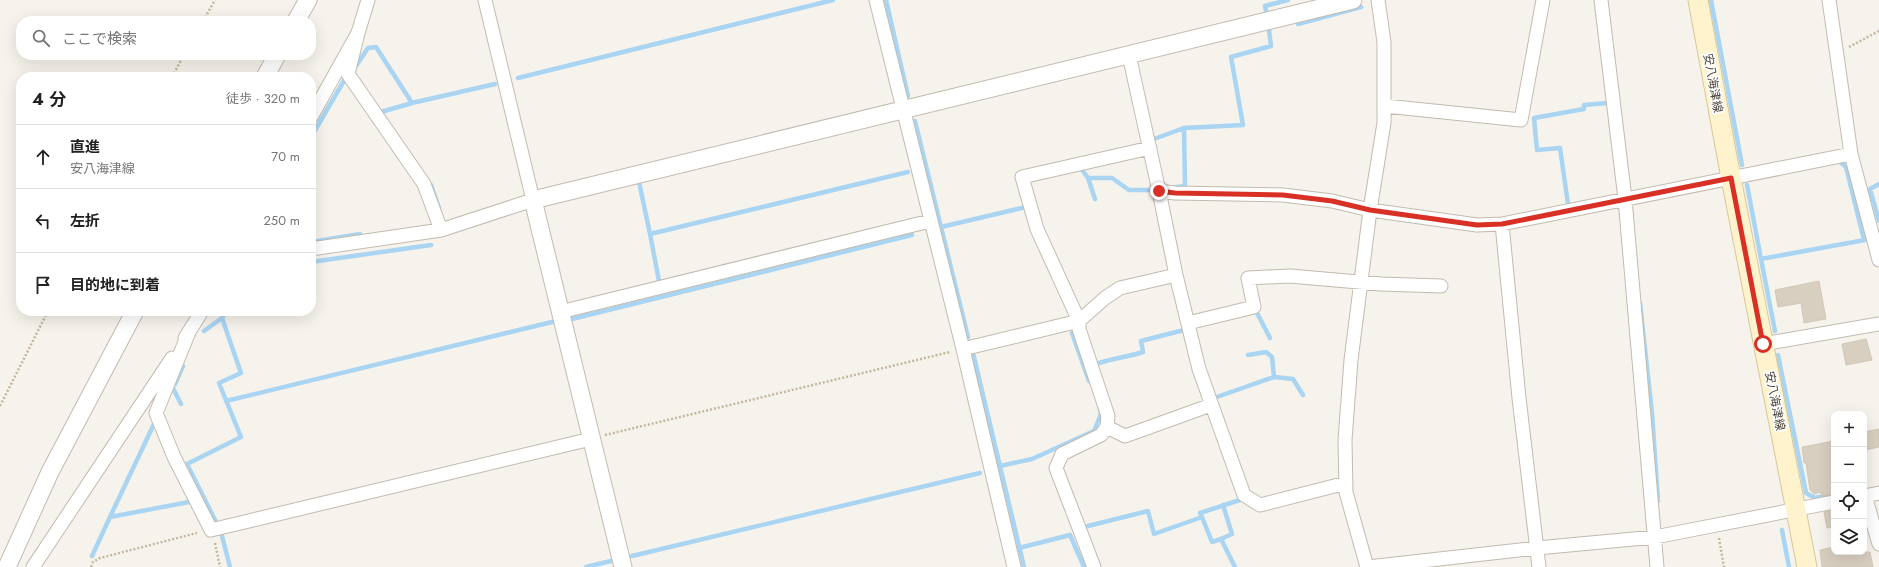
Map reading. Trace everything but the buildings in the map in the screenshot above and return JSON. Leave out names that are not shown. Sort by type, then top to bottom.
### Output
[{"type":"main road","name":"安八海津線","points":[[1698,0],[1807,567]]},
{"type":"street","points":[[299,16],[308,0]]},
{"type":"street","points":[[368,0],[348,74],[424,184],[441,230]]},
{"type":"street","points":[[485,0],[622,567]]},
{"type":"street","points":[[876,0],[963,349],[1014,567]]},
{"type":"street","points":[[316,249],[441,230],[533,200],[1353,0]]},
{"type":"street","points":[[1378,0],[1384,42],[1384,123],[1370,210],[1351,360],[1346,433],[1346,492],[1353,523],[1368,567],[1537,548],[1655,537],[1831,503]]},
{"type":"street","points":[[1385,106],[1521,120],[1543,0]]},
{"type":"street","points":[[1601,0],[1624,199],[1657,567]]},
{"type":"street","points":[[1829,0],[1838,53],[1851,154],[1879,260]]},
{"type":"street","points":[[316,108],[358,33]]},
{"type":"street","points":[[1129,55],[1176,275],[1199,369],[1244,495],[1260,505],[1346,483]]},
{"type":"street","points":[[268,72],[274,60]]},
{"type":"street","points":[[1094,567],[1056,468],[1062,454],[1101,435],[1107,427],[1108,416],[1079,329],[1079,321],[1037,229],[1022,177],[1150,148]]},
{"type":"street","points":[[1159,191],[1175,193],[1283,195],[1332,201],[1370,210],[1477,225],[1502,224],[1851,154]]},
{"type":"street","points":[[560,312],[930,221]]},
{"type":"street","points":[[1502,224],[1519,398],[1539,567]]},
{"type":"street","points":[[963,349],[1079,321],[1105,298],[1120,288],[1176,275]]},
{"type":"street","points":[[1188,323],[1254,307],[1248,278],[1290,276],[1361,282],[1441,286]]},
{"type":"street","points":[[7,567],[50,472],[132,316]]},
{"type":"street","points":[[34,567],[199,316]]},
{"type":"street","points":[[1763,344],[1879,324]]},
{"type":"street","points":[[189,332],[156,413],[174,457],[211,530],[591,439]]},
{"type":"street","points":[[1107,427],[1125,436],[1211,405]]},
{"type":"street","points":[[1867,496],[1879,493]]},
{"type":"street","points":[[1867,503],[1879,544]]},
{"type":"path","points":[[206,16],[215,0]]},
{"type":"path","points":[[1838,53],[1879,31]]},
{"type":"path","points":[[175,72],[181,60]]},
{"type":"path","points":[[0,406],[45,316]]},
{"type":"path","points":[[591,439],[963,349]]},
{"type":"path","points":[[1718,525],[1724,567]]},
{"type":"path","points":[[91,567],[93,562],[100,558],[211,530],[220,567]]},
{"type":"waterway","points":[[518,78],[833,0]]},
{"type":"waterway","points":[[886,0],[908,96]]},
{"type":"waterway","points":[[1266,11],[1265,6],[1288,0]]},
{"type":"waterway","points":[[1711,0],[1742,165]]},
{"type":"waterway","points":[[1298,24],[1361,7]]},
{"type":"waterway","points":[[1176,187],[1185,186],[1184,128],[1243,125],[1231,57],[1271,46],[1269,30]]},
{"type":"waterway","points":[[354,69],[368,48],[376,47],[412,103]]},
{"type":"waterway","points":[[316,128],[345,79]]},
{"type":"waterway","points":[[382,115],[381,112],[412,103],[495,84]]},
{"type":"waterway","points":[[1568,204],[1560,148],[1537,150],[1534,118],[1584,109],[1584,105],[1607,103]]},
{"type":"waterway","points":[[915,121],[968,337]]},
{"type":"waterway","points":[[1154,139],[1184,128]]},
{"type":"waterway","points":[[1839,161],[1846,167],[1864,240]]},
{"type":"waterway","points":[[1080,167],[1088,178],[1095,199]]},
{"type":"waterway","points":[[659,281],[650,234],[908,172]]},
{"type":"waterway","points":[[1088,178],[1112,178],[1129,190],[1155,190]]},
{"type":"waterway","points":[[639,182],[650,234]]},
{"type":"waterway","points":[[1879,184],[1870,189],[1879,221]]},
{"type":"waterway","points":[[431,185],[439,208]]},
{"type":"waterway","points":[[1747,185],[1761,259],[1865,240]]},
{"type":"waterway","points":[[941,227],[1026,207]]},
{"type":"waterway","points":[[316,241],[360,234]]},
{"type":"waterway","points":[[572,319],[912,235]]},
{"type":"waterway","points":[[316,261],[431,245]]},
{"type":"waterway","points":[[1761,259],[1775,331]]},
{"type":"waterway","points":[[1640,303],[1652,413],[1658,501]]},
{"type":"waterway","points":[[1256,311],[1270,338]]},
{"type":"waterway","points":[[217,524],[187,464],[241,437],[219,383],[241,373],[222,318],[223,316]]},
{"type":"waterway","points":[[204,331],[222,318]]},
{"type":"waterway","points":[[226,401],[552,322]]},
{"type":"waterway","points":[[1099,363],[1143,352],[1141,341],[1184,330]]},
{"type":"waterway","points":[[1072,333],[1089,381]]},
{"type":"waterway","points":[[1248,355],[1266,352],[1272,357],[1274,377]]},
{"type":"waterway","points":[[973,353],[1024,567]]},
{"type":"waterway","points":[[1778,355],[1806,493],[1815,498],[1831,495]]},
{"type":"waterway","points":[[175,384],[183,366]]},
{"type":"waterway","points":[[1214,398],[1274,377],[1293,379],[1303,395]]},
{"type":"waterway","points":[[173,388],[181,404]]},
{"type":"waterway","points":[[1000,466],[1032,459],[1094,431],[1101,414],[1100,410]]},
{"type":"waterway","points":[[154,424],[110,517],[189,502]]},
{"type":"waterway","points":[[632,556],[980,473]]},
{"type":"waterway","points":[[1084,527],[1148,511],[1154,534],[1202,517],[1200,513],[1243,499]]},
{"type":"waterway","points":[[1221,539],[1232,534],[1223,505]]},
{"type":"waterway","points":[[92,556],[110,517]]},
{"type":"waterway","points":[[1202,517],[1212,542],[1221,539],[1235,567]]},
{"type":"waterway","points":[[1782,530],[1789,567]]},
{"type":"waterway","points":[[221,532],[230,567]]},
{"type":"waterway","points":[[1019,548],[1070,535],[1084,567]]},
{"type":"waterway","points":[[586,567],[611,561]]},
{"type":"route","points":[[1159,191],[1175,193],[1283,195],[1332,201],[1370,210],[1477,225],[1502,224],[1731,178],[1763,344]]}]
